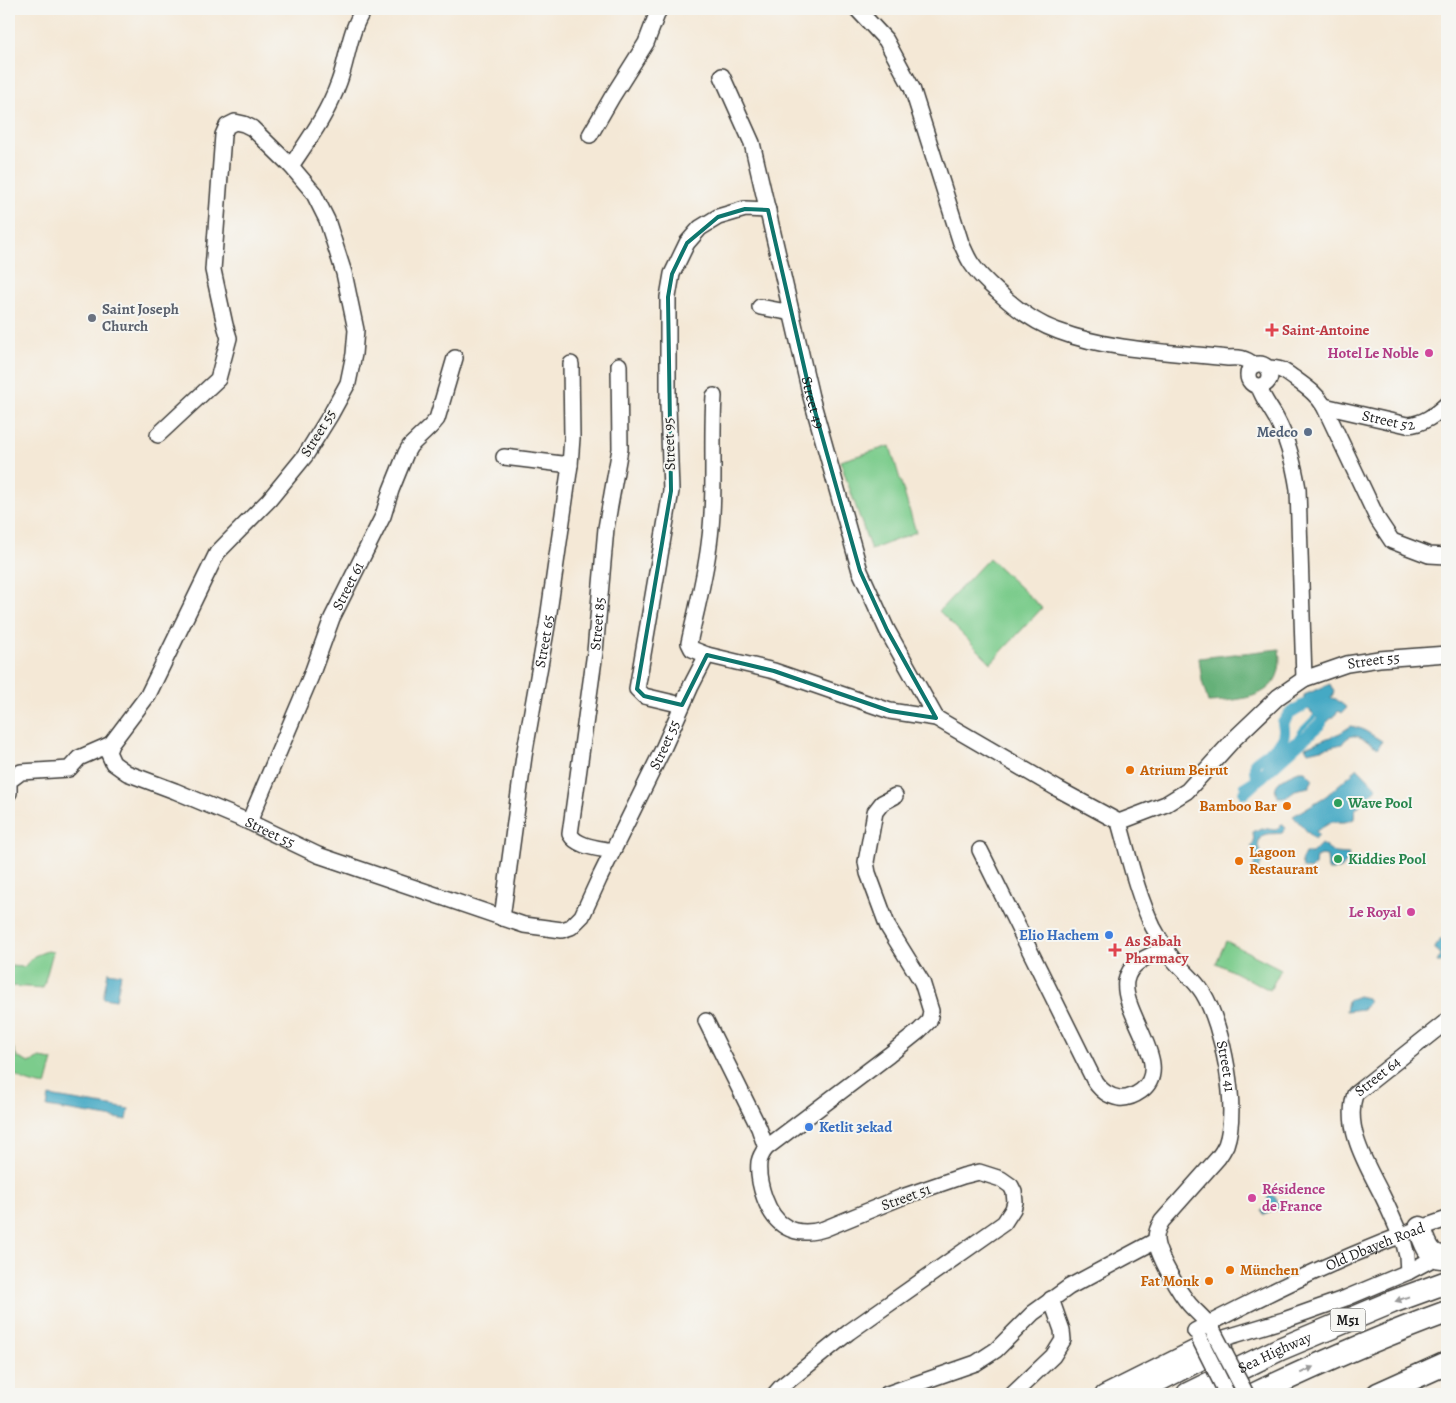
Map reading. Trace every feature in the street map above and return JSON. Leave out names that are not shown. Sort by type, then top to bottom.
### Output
[{"type":"highway","points":[[1410,1232],[1429,1249],[1442,1256]]},
{"type":"highway","name":"Sea Highway","points":[[1188,1394],[1288,1346],[1392,1302],[1447,1282]]},
{"type":"highway","name":"Sea Highway","points":[[1255,1394],[1326,1361],[1447,1312]]},
{"type":"highway","points":[[1132,1394],[1207,1338]]},
{"type":"highway","points":[[1378,1394],[1447,1363]]},
{"type":"street","points":[[291,166],[323,118],[332,100],[340,80],[356,22],[364,9]]},
{"type":"street","points":[[590,135],[646,43],[659,9]]},
{"type":"street","points":[[858,9],[886,40],[912,88],[961,243],[971,264],[1006,300],[1026,315],[1056,330],[1084,340],[1134,348],[1246,359],[1274,392],[1275,415],[1290,451],[1298,489],[1304,678]]},
{"type":"street","name":"Street 49","points":[[722,76],[752,142],[811,397],[860,571],[886,630],[936,718]]},
{"type":"street","name":"Street 55","points":[[158,435],[218,379],[226,355],[229,338],[224,325],[213,270],[224,130],[231,123],[244,124],[259,134],[291,166],[313,192],[327,220],[344,273],[356,330],[354,354],[348,383],[305,456],[269,500],[217,553],[148,695],[111,744],[108,752],[111,760],[118,768],[127,773],[249,822],[318,855],[524,925],[562,930],[571,927],[582,916],[707,655]]},
{"type":"street","name":"Street 95","points":[[682,705],[644,696],[637,689],[671,491],[668,405],[668,297],[672,274],[677,263],[687,242],[700,228],[718,217],[746,209],[768,210]]},
{"type":"street","points":[[760,307],[792,314]]},
{"type":"street","name":"Street 61","points":[[249,822],[311,676],[332,618],[383,516],[406,453],[436,418],[455,358]]},
{"type":"street","name":"Street 65","points":[[502,918],[524,756],[547,626],[570,465],[572,438],[571,364]]},
{"type":"street","name":"Street 85","points":[[612,851],[579,843],[570,834],[595,652],[606,528],[620,449],[619,366]]},
{"type":"street","points":[[1261,376],[1278,382],[1286,382],[1294,378],[1311,389],[1324,406],[1378,520],[1392,541],[1429,555],[1447,556]]},
{"type":"street","points":[[714,396],[712,432],[714,459],[709,545],[689,643],[692,649],[707,655],[774,671],[890,711],[936,718],[1119,822]]},
{"type":"street","name":"Street 52","points":[[1324,406],[1407,425],[1415,425],[1427,420],[1447,404]]},
{"type":"street","points":[[504,457],[570,465]]},
{"type":"street","name":"Street 55","points":[[1119,822],[1166,804],[1187,791],[1235,738],[1278,696],[1304,678],[1347,664],[1379,659],[1447,654]]},
{"type":"street","points":[[9,793],[9,781],[21,772],[69,769],[79,758],[111,744]]},
{"type":"street","points":[[706,1021],[759,1128],[766,1148],[918,1031],[929,1020],[931,1011],[922,982],[888,927],[868,873],[866,862],[875,812],[882,803],[895,796]]},
{"type":"street","name":"Street 41","points":[[1119,822],[1147,913],[1166,949],[1195,981],[1203,993],[1216,1021],[1225,1056],[1230,1118],[1225,1146],[1218,1158],[1158,1226],[1155,1241]]},
{"type":"street","points":[[980,850],[1095,1082],[1102,1091],[1112,1097],[1124,1098],[1135,1096],[1151,1079],[1153,1067],[1151,1056],[1129,1002],[1126,991],[1127,979],[1132,968],[1141,960],[1166,949]]},
{"type":"street","name":"Street 64","points":[[1408,1272],[1407,1256],[1410,1232],[1360,1150],[1354,1130],[1351,1106],[1355,1094],[1447,1021]]},
{"type":"street","name":"Street 51","points":[[766,1148],[759,1160],[760,1178],[764,1194],[770,1210],[778,1221],[795,1231],[813,1232],[824,1229],[902,1197],[980,1172],[1001,1179],[1011,1186],[1015,1202],[1004,1223],[849,1332],[782,1386],[775,1394]]},
{"type":"street","name":"Old Dbayeh Road","points":[[1207,1338],[1249,1302],[1320,1269],[1447,1219]]},
{"type":"street","points":[[887,1394],[976,1363],[996,1350],[1033,1313],[1051,1299],[1086,1276],[1155,1241],[1166,1268],[1189,1304],[1207,1338],[1246,1394]]},
{"type":"street","points":[[1102,1394],[1201,1345],[1300,1315],[1374,1287],[1442,1256]]},
{"type":"street","points":[[1013,1394],[1053,1356],[1063,1340],[1062,1330],[1051,1299]]},
{"type":"street","points":[[1207,1338],[1228,1394]]},
{"type":"highlighted area","points":[[745,209],[768,210],[811,397],[860,571],[887,630],[936,718],[890,711],[774,671],[707,655],[682,705],[644,696],[637,689],[671,491],[668,297],[672,274],[687,243],[718,217]]},
{"type":"green space","points":[[890,446],[916,532],[871,550],[840,461]]},
{"type":"green space","points":[[989,558],[1042,608],[991,663],[939,611]]},
{"type":"green space","points":[[1279,649],[1280,665],[1276,678],[1270,687],[1248,697],[1208,702],[1202,681],[1199,658]]},
{"type":"green space","points":[[1226,941],[1281,969],[1270,990],[1216,963]]},
{"type":"green space","points":[[47,951],[53,952],[43,988],[11,986],[9,966],[24,967],[34,956]]},
{"type":"green space","points":[[12,1045],[17,1057],[29,1063],[40,1058],[53,1060],[46,1086],[19,1078],[11,1071],[8,1058],[9,1046]]},
{"type":"water","points":[[1330,684],[1334,692],[1331,698],[1336,699],[1347,708],[1342,713],[1339,711],[1324,725],[1304,705],[1304,695]]},
{"type":"water","points":[[1351,726],[1362,729],[1382,741],[1378,748],[1364,739],[1355,736],[1350,736],[1342,744],[1308,752],[1305,747],[1340,733]]},
{"type":"water","name":"Wave Pool","points":[[1358,768],[1377,788],[1355,810],[1354,819],[1345,822],[1332,822],[1316,831],[1319,835],[1314,839],[1293,816],[1326,796]]},
{"type":"water","points":[[1299,771],[1305,771],[1313,779],[1309,787],[1295,790],[1286,797],[1278,797],[1276,788],[1281,780]]},
{"type":"water","points":[[1282,824],[1286,828],[1282,833],[1263,835],[1259,841],[1258,846],[1262,855],[1262,861],[1258,870],[1253,868],[1256,857],[1251,846],[1254,843],[1253,832],[1261,828],[1276,830]]},
{"type":"water","name":"Kiddies Pool","points":[[1321,844],[1335,853],[1349,854],[1344,865],[1336,870],[1328,870],[1327,856],[1321,855],[1316,857],[1315,865],[1310,870],[1303,868],[1301,861],[1305,853],[1312,853]]},
{"type":"water","points":[[1447,936],[1447,958],[1437,962],[1441,955],[1435,949],[1436,944]]},
{"type":"water","points":[[108,972],[121,974],[116,1000],[103,998]]},
{"type":"water","points":[[1358,996],[1367,998],[1369,1003],[1363,1009],[1346,1011],[1348,1000]]},
{"type":"water","points":[[49,1096],[129,1109],[127,1120],[47,1107]]},
{"type":"water","points":[[1269,1194],[1275,1197],[1279,1204],[1278,1209],[1264,1215],[1262,1210],[1271,1206],[1267,1202]]},
{"type":"waterway","points":[[1255,771],[1255,763],[1281,742],[1284,731],[1283,723],[1289,714],[1304,705]]},
{"type":"waterway","points":[[1241,785],[1260,773],[1270,758],[1291,745],[1301,730],[1315,716]]},
{"type":"waterway","points":[[1264,768],[1272,763],[1289,742],[1304,734],[1318,720]]},
{"type":"waterway","points":[[1244,793],[1321,723]]},
{"type":"waterway","points":[[1244,789],[1251,781]]},
{"type":"place","name":"Saint Joseph Church","points":[[92,318]]},
{"type":"place","name":"Saint-Antoine","points":[[1272,330]]},
{"type":"place","name":"Hotel Le Noble","points":[[1429,353]]},
{"type":"place","name":"Medco","points":[[1308,432]]},
{"type":"place","name":"Atrium Beirut","points":[[1130,770]]},
{"type":"place","name":"Wave Pool","points":[[1338,803]]},
{"type":"place","name":"Bamboo Bar","points":[[1287,806]]},
{"type":"place","name":"Kiddies Pool","points":[[1338,859]]},
{"type":"place","name":"Lagoon Restaurant","points":[[1239,861]]},
{"type":"place","name":"Le Royal","points":[[1411,912]]},
{"type":"place","name":"Elio Hachem","points":[[1109,935]]},
{"type":"place","name":"As Sabah Pharmacy","points":[[1115,950]]},
{"type":"place","name":"Ketlit 3ekad","points":[[809,1127]]},
{"type":"place","name":"Résidence de France","points":[[1252,1198]]},
{"type":"place","name":"München","points":[[1230,1270]]},
{"type":"place","name":"Fat Monk","points":[[1209,1281]]}]
